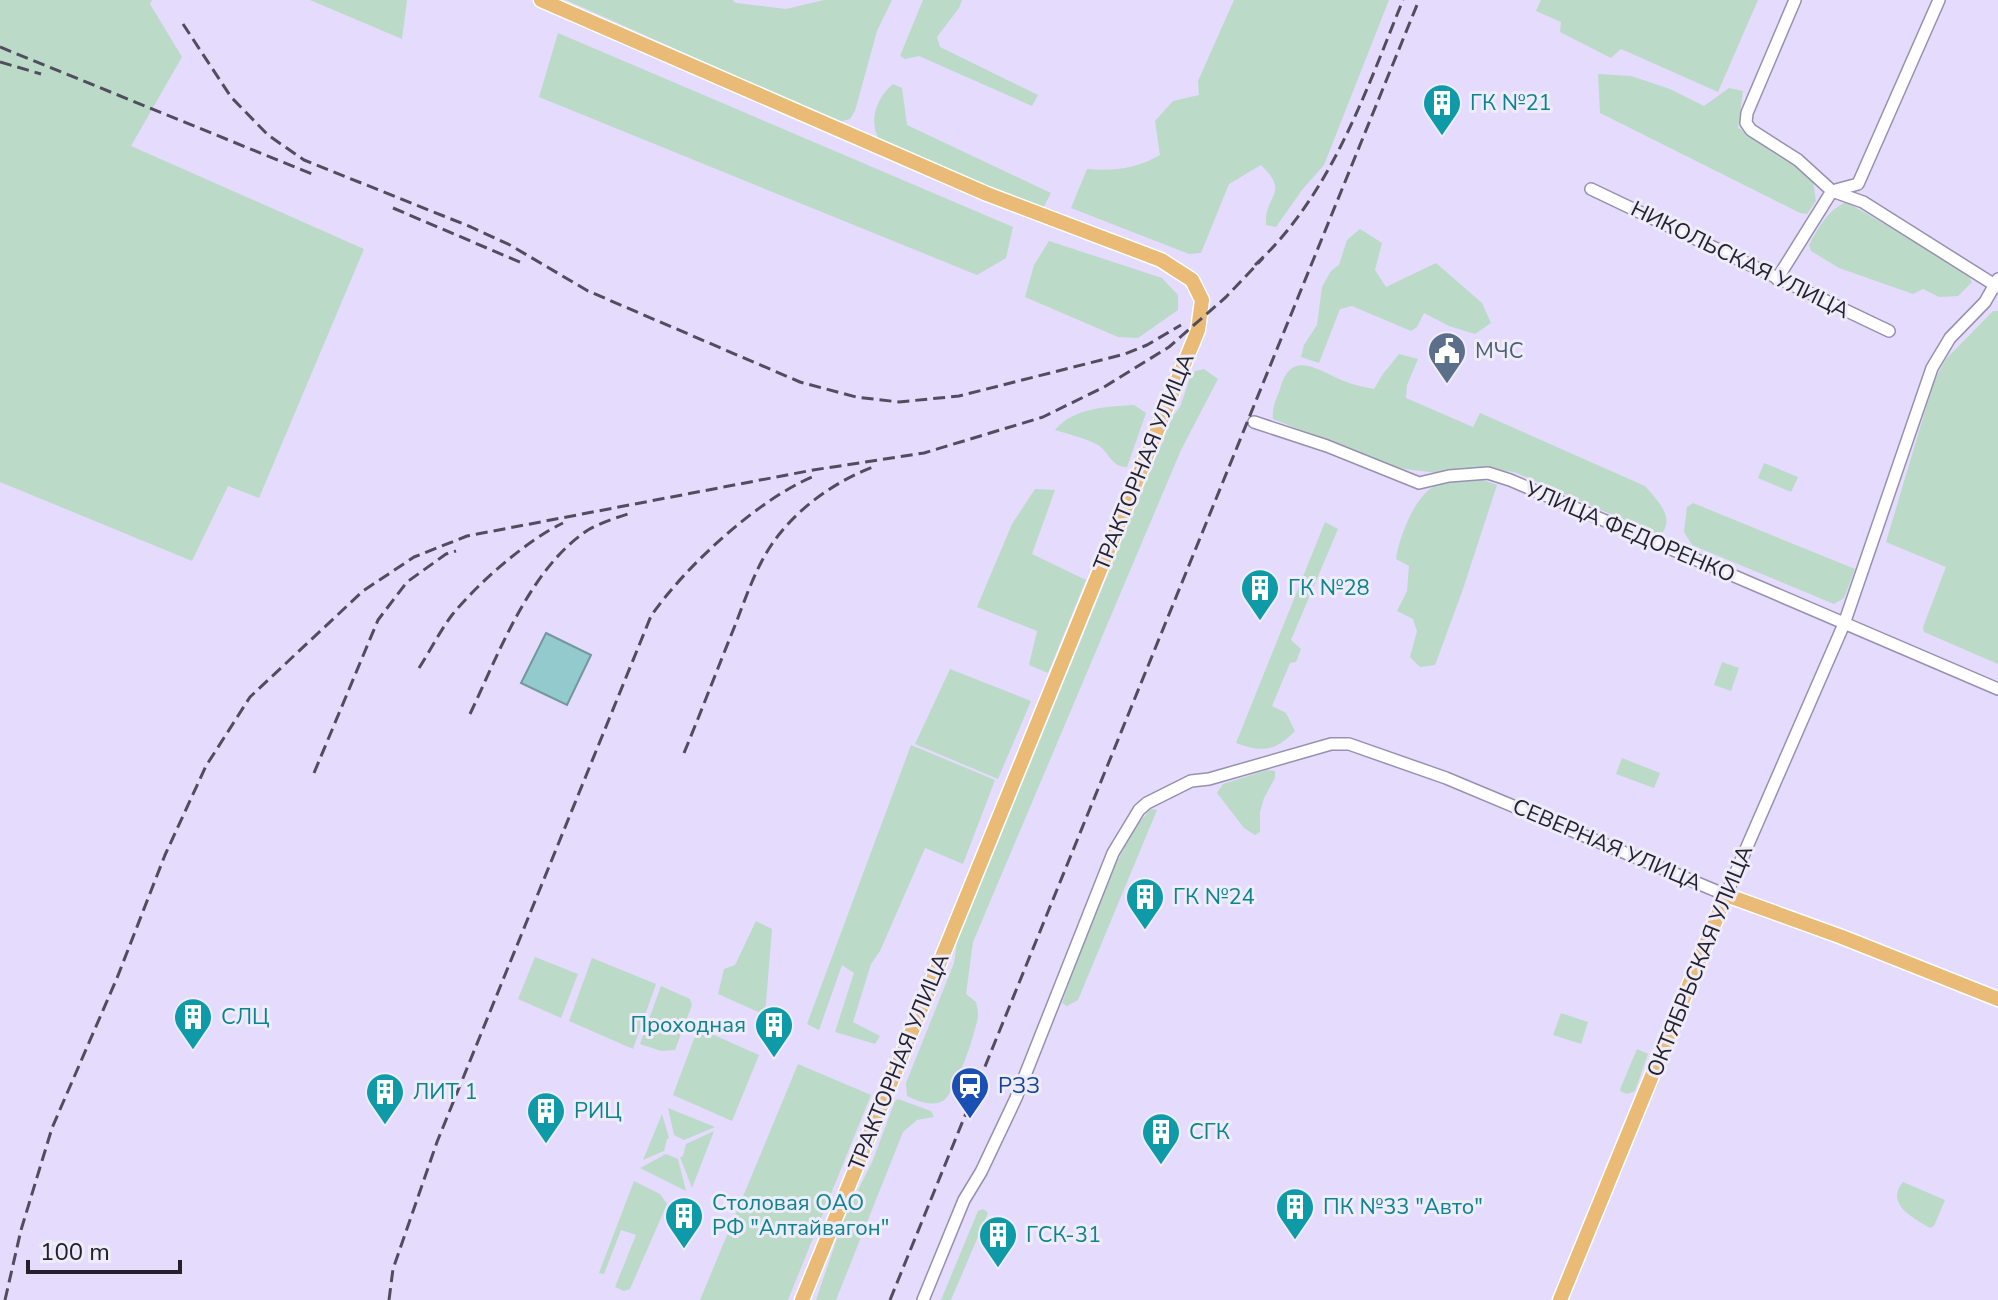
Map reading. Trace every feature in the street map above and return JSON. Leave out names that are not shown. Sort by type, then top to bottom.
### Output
[{"type":"main road","name":"ТРАКТОРНАЯ УЛИЦА","points":[[541,0],[987,194],[1161,260],[1192,280],[1202,300],[1198,330],[802,1300]]},
{"type":"main road","name":"СЕВЕРНАЯ УЛИЦА","points":[[1726,895],[1998,999]]},
{"type":"main road","name":"ОКТЯБРЬСКАЯ УЛИЦА","points":[[1560,1300],[1726,895]]},
{"type":"street","points":[[1795,0],[1747,113],[1746,123],[1751,130],[1798,160],[1832,191],[1863,202],[1997,283]]},
{"type":"street","points":[[1777,279],[1832,191],[1858,184],[1939,0]]},
{"type":"street","name":"НИКОЛЬСКАЯ УЛИЦА","points":[[1591,189],[1889,331]]},
{"type":"street","name":"ОКТЯБРЬСКАЯ УЛИЦА","points":[[1726,895],[1844,624],[1932,368],[1950,338],[1985,302],[1997,283]]},
{"type":"street","name":"УЛИЦА ФЕДОРЕНКО","points":[[1254,422],[1327,446],[1419,483],[1449,476],[1488,473],[1510,480],[1998,689]]},
{"type":"street","name":"СЕВЕРНАЯ УЛИЦА","points":[[923,1300],[964,1200],[981,1172],[1016,1098],[1107,865],[1139,810],[1147,803],[1191,781],[1209,779],[1331,744],[1349,744],[1454,781],[1726,895]]},
{"type":"shaded area","points":[[0,0],[152,0],[150,4],[182,57],[131,146],[364,249],[259,498],[228,486],[192,561],[0,482]]},
{"type":"shaded area","points":[[310,0],[407,0],[402,39]]},
{"type":"shaded area","points":[[566,0],[732,0],[786,9],[824,0],[892,0],[877,31],[855,111],[850,119],[839,122]]},
{"type":"shaded area","points":[[923,0],[962,0],[937,37],[940,47],[1038,95],[1032,106],[919,56],[905,59],[900,56]]},
{"type":"shaded area","points":[[1234,0],[1389,0],[1324,165],[1276,227],[1266,225],[1266,215],[1275,189],[1270,175],[1261,165],[1229,184],[1201,253],[1189,254],[1071,208],[1087,169],[1125,168],[1160,155],[1155,121],[1173,101],[1199,95],[1198,81]]},
{"type":"shaded area","points":[[1541,0],[1758,0],[1718,92],[1621,49],[1611,58],[1560,32],[1561,22],[1536,11]]},
{"type":"shaded area","points":[[558,33],[1013,227],[1006,258],[977,275],[539,97]]},
{"type":"shaded area","points":[[1598,74],[1631,76],[1670,89],[1704,106],[1729,88],[1743,91],[1738,128],[1772,147],[1813,180],[1816,201],[1807,214],[1800,213],[1600,113]]},
{"type":"shaded area","points":[[893,84],[902,88],[907,125],[1051,193],[1042,210],[879,139],[874,117],[883,96]]},
{"type":"shaded area","points":[[1846,202],[1965,270],[1972,282],[1958,296],[1939,297],[1923,289],[1913,294],[1839,268],[1811,251],[1809,245],[1824,220]]},
{"type":"shaded area","points":[[1360,229],[1382,243],[1375,270],[1386,287],[1436,263],[1482,303],[1491,323],[1475,334],[1449,326],[1424,313],[1417,327],[1411,331],[1352,306],[1340,309],[1319,363],[1301,357],[1304,345],[1317,325],[1322,287],[1331,271],[1339,265],[1347,240]]},
{"type":"shaded area","points":[[1049,241],[1162,278],[1178,295],[1178,310],[1138,338],[1118,337],[1025,297],[1034,265]]},
{"type":"shaded area","points":[[1993,311],[1998,311],[1998,664],[1924,632],[1923,627],[1946,567],[1886,542],[1934,381],[1946,359]]},
{"type":"shaded area","points":[[1399,354],[1418,359],[1407,385],[1406,398],[1473,427],[1480,413],[1645,486],[1665,513],[1663,532],[1654,533],[1514,472],[1459,468],[1439,473],[1396,468],[1273,419],[1276,400],[1291,369],[1298,366],[1315,368],[1347,382],[1374,389]]},
{"type":"shaded area","points":[[1204,369],[1218,379],[1181,450],[973,942],[966,994],[976,1002],[978,1015],[965,1061],[943,1101],[929,1103],[915,1100],[907,1096],[906,1083],[954,963],[957,942],[1173,416],[1180,407],[1192,372]]},
{"type":"shaded area","points":[[1134,405],[1146,413],[1127,467],[1114,462],[1098,445],[1055,430],[1081,413]]},
{"type":"shaded area","points":[[1764,463],[1798,477],[1791,492],[1758,478]]},
{"type":"shaded area","points":[[1483,480],[1497,485],[1462,592],[1435,665],[1420,667],[1410,657],[1417,631],[1413,619],[1397,611],[1407,591],[1409,566],[1396,559],[1400,540],[1408,519],[1426,492],[1451,481]]},
{"type":"shaded area","points":[[1035,489],[1055,490],[1032,554],[1086,580],[1048,673],[1029,665],[1037,631],[977,607],[1012,524]]},
{"type":"shaded area","points":[[1693,503],[1855,569],[1844,598],[1834,604],[1692,545],[1684,532],[1687,507]]},
{"type":"shaded area","points":[[1325,522],[1338,529],[1291,640],[1301,649],[1296,662],[1290,663],[1272,706],[1286,713],[1295,731],[1281,743],[1268,748],[1236,743]]},
{"type":"shaded area","points":[[546,633],[591,655],[567,705],[521,683]]},
{"type":"shaded area","points":[[1722,662],[1739,668],[1731,691],[1714,685]]},
{"type":"shaded area","points":[[950,669],[1031,701],[998,779],[915,744]]},
{"type":"shaded area","points":[[911,745],[995,780],[963,864],[925,848],[880,951],[871,964],[853,1022],[880,1036],[875,1044],[835,1032],[854,973],[842,965],[819,1030],[807,1024]]},
{"type":"shaded area","points":[[1622,758],[1660,773],[1654,788],[1616,774]]},
{"type":"shaded area","points":[[1267,770],[1275,771],[1275,778],[1264,798],[1260,832],[1255,835],[1244,828],[1217,793],[1223,784]]},
{"type":"shaded area","points":[[1151,809],[1157,810],[1078,1000],[1067,1006],[1062,1003],[1100,900],[1125,847]]},
{"type":"shaded area","points":[[756,921],[772,929],[765,1015],[718,994],[724,969],[735,965]]},
{"type":"shaded area","points":[[535,957],[578,974],[561,1018],[518,999]]},
{"type":"shaded area","points":[[592,958],[656,984],[633,1049],[569,1021]]},
{"type":"shaded area","points":[[661,986],[690,999],[692,1005],[675,1050],[661,1051],[640,1044]]},
{"type":"shaded area","points":[[1561,1013],[1588,1022],[1581,1044],[1553,1035]]},
{"type":"shaded area","points":[[698,1028],[759,1055],[732,1121],[673,1095]]},
{"type":"shaded area","points":[[1637,1049],[1648,1054],[1635,1091],[1627,1094],[1620,1091]]},
{"type":"shaded area","points":[[798,1064],[871,1095],[788,1300],[700,1300]]},
{"type":"shaded area","points":[[898,1099],[931,1111],[934,1117],[917,1120],[903,1132],[836,1300],[816,1300],[844,1218],[873,1160]]},
{"type":"shaded area","points":[[668,1108],[715,1127],[684,1140],[674,1135]]},
{"type":"shaded area","points":[[662,1114],[669,1138],[664,1151],[643,1160]]},
{"type":"shaded area","points":[[714,1131],[692,1188],[680,1157],[686,1144]]},
{"type":"shaded area","points":[[666,1154],[678,1159],[686,1191],[640,1168]]},
{"type":"shaded area","points":[[634,1181],[660,1194],[667,1204],[630,1289],[624,1291],[615,1287],[636,1235],[621,1230],[604,1274],[599,1273]]},
{"type":"shaded area","points":[[1903,1182],[1945,1200],[1934,1226],[1930,1228],[1917,1220],[1899,1204],[1898,1190]]},
{"type":"shaded area","points":[[983,1209],[988,1213],[951,1300],[941,1300],[978,1211]]},
{"type":"railway","points":[[1255,265],[1282,237],[1325,175],[1360,106],[1403,0]]},
{"type":"railway","points":[[890,1300],[1419,0]]},
{"type":"railway","points":[[183,24],[231,97],[268,135],[304,160],[471,227],[510,245],[588,291],[800,382],[856,397],[899,402],[959,396],[1125,354],[1181,325]]},
{"type":"railway","points":[[0,47],[312,174]]},
{"type":"railway","points":[[0,62],[41,74]]},
{"type":"railway","points":[[393,208],[522,263]]},
{"type":"railway","points":[[5,1300],[21,1230],[52,1128],[117,978],[165,855],[206,766],[250,697],[363,591],[414,557],[467,536],[813,470],[924,453],[1043,417],[1104,387],[1169,347],[1226,297],[1263,258]]},
{"type":"railway","points":[[684,753],[751,585],[772,544],[792,519],[817,498],[844,480],[873,467]]},
{"type":"railway","points":[[389,1300],[393,1269],[437,1142],[651,616],[683,577],[723,537],[768,502],[812,477]]},
{"type":"railway","points":[[470,714],[518,613],[549,566],[567,546],[588,530],[628,514]]},
{"type":"railway","points":[[419,668],[452,615],[475,590],[519,551],[563,523]]},
{"type":"railway","points":[[314,773],[378,620],[407,582],[446,554],[456,551]]},
{"type":"place","name":"ГК №21","points":[[1442,137]]},
{"type":"place","name":"МЧС","points":[[1447,385]]},
{"type":"place","name":"ГК №28","points":[[1260,622]]},
{"type":"place","name":"ГК №24","points":[[1145,931]]},
{"type":"place","name":"СЛЦ","points":[[193,1051]]},
{"type":"place","name":"Проходная","points":[[774,1059]]},
{"type":"place","name":"РЗЗ","points":[[970,1120]]},
{"type":"place","name":"ЛИТ 1","points":[[385,1126]]},
{"type":"place","name":"РИЦ","points":[[546,1145]]},
{"type":"place","name":"СГК","points":[[1161,1166]]},
{"type":"place","name":"ПК №33 \"Авто\"","points":[[1295,1241]]},
{"type":"place","name":"Столовая ОАО РФ \"Алтайвагон\"","points":[[684,1250]]},
{"type":"place","name":"ГСК-31","points":[[998,1269]]}]
